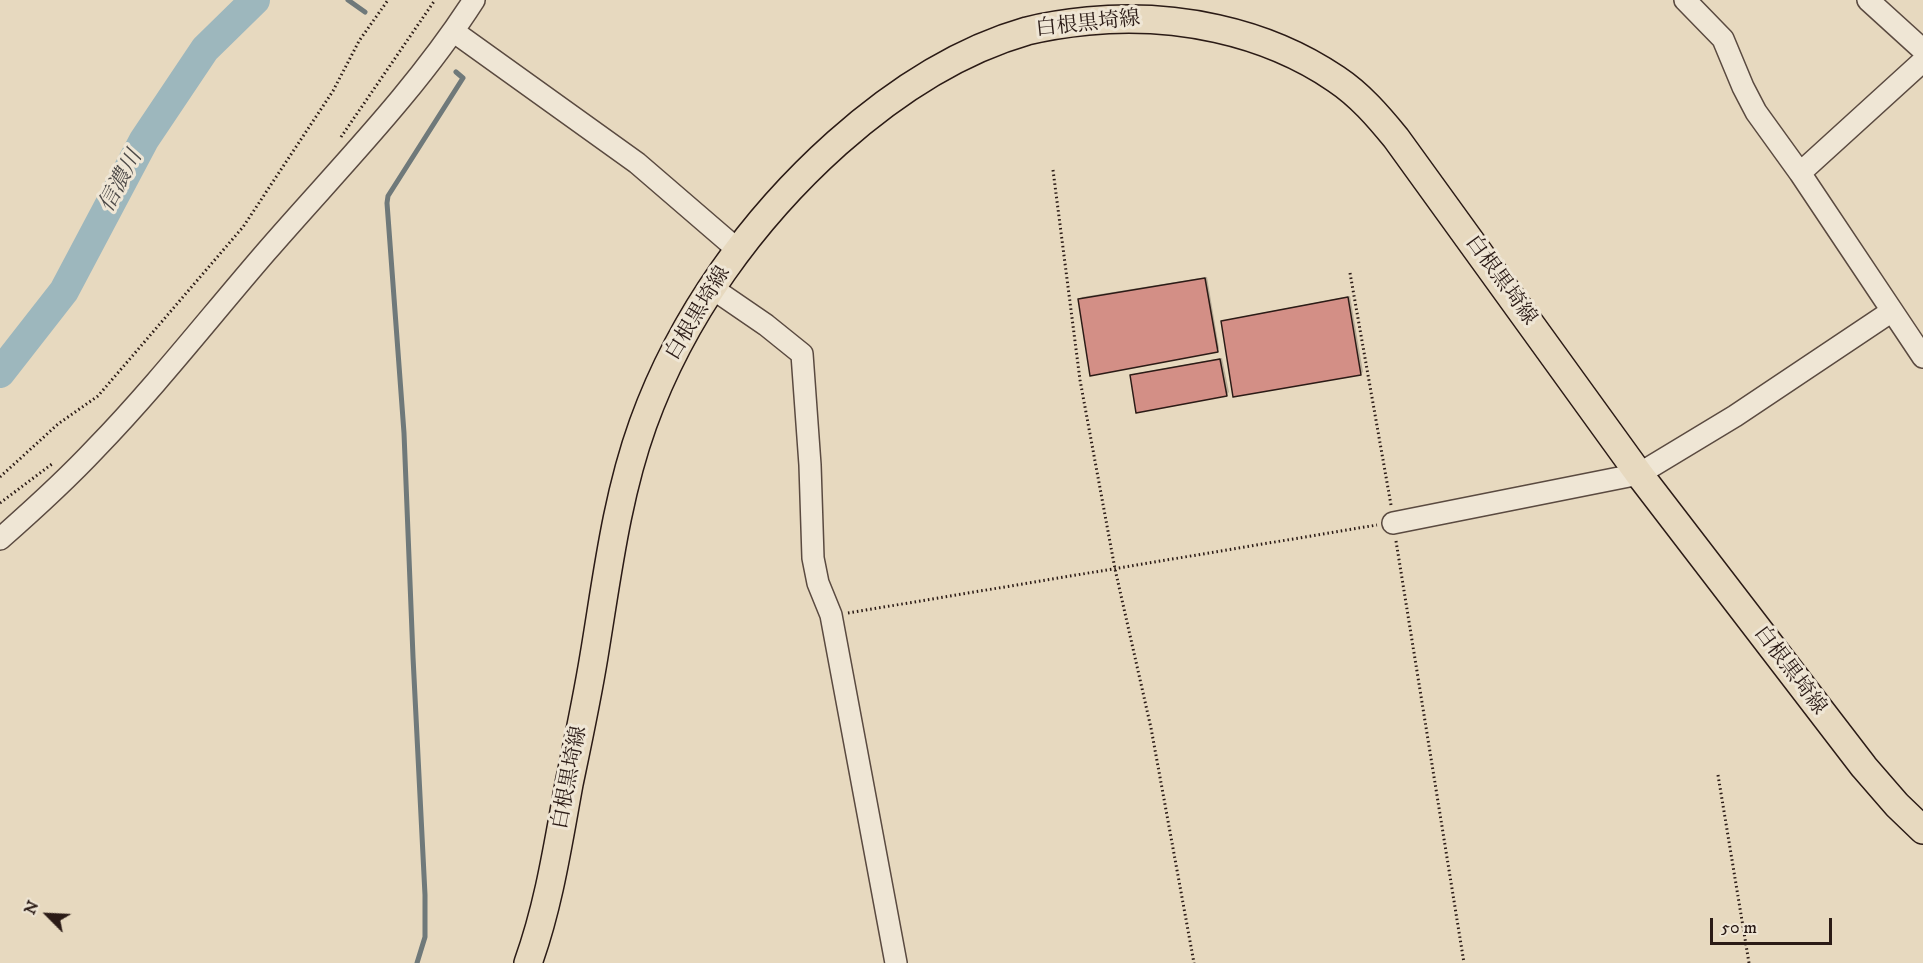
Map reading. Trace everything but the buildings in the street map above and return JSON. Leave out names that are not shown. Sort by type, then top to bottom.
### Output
[{"type":"main road","name":"白根黒埼線","points":[[528,963],[553,871],[594,657],[608,563],[625,483],[643,424],[658,387],[673,354],[712,288],[738,250],[821,157],[861,121],[909,88],[945,66],[989,44],[1029,31],[1119,18],[1164,20],[1211,27],[1256,40],[1301,58],[1338,80],[1370,107],[1396,138],[1639,474],[1864,767],[1897,805],[1923,830]]},
{"type":"street","points":[[0,538],[95,449],[159,379],[266,252],[388,115],[474,0]]},
{"type":"street","points":[[1685,0],[1723,39],[1756,112],[1800,173],[1923,357]]},
{"type":"street","points":[[1868,0],[1923,50]]},
{"type":"street","points":[[453,31],[637,163],[738,250]]},
{"type":"street","points":[[1800,173],[1923,61]]},
{"type":"street","points":[[712,288],[766,325],[802,354],[810,465],[813,558],[818,583],[831,615],[896,963]]},
{"type":"street","points":[[1393,522],[1639,474],[1735,416],[1892,311]]},
{"type":"path","points":[[0,477],[58,424],[98,396],[243,227],[333,91],[359,41],[388,0]]},
{"type":"path","points":[[335,146],[435,0]]},
{"type":"path","points":[[1053,170],[1080,380],[1115,569],[1151,728],[1194,963]]},
{"type":"path","points":[[1350,273],[1393,522],[1464,963]]},
{"type":"path","points":[[831,615],[1393,522]]},
{"type":"path","points":[[1718,775],[1749,963]]},
{"type":"waterway","name":"信濃川","points":[[0,373],[64,291],[144,140],[205,49],[255,0]]},
{"type":"waterway","points":[[348,0],[365,12]]},
{"type":"waterway","points":[[417,963],[425,937],[425,895],[404,433],[387,203],[388,196],[463,78],[456,72]]}]
